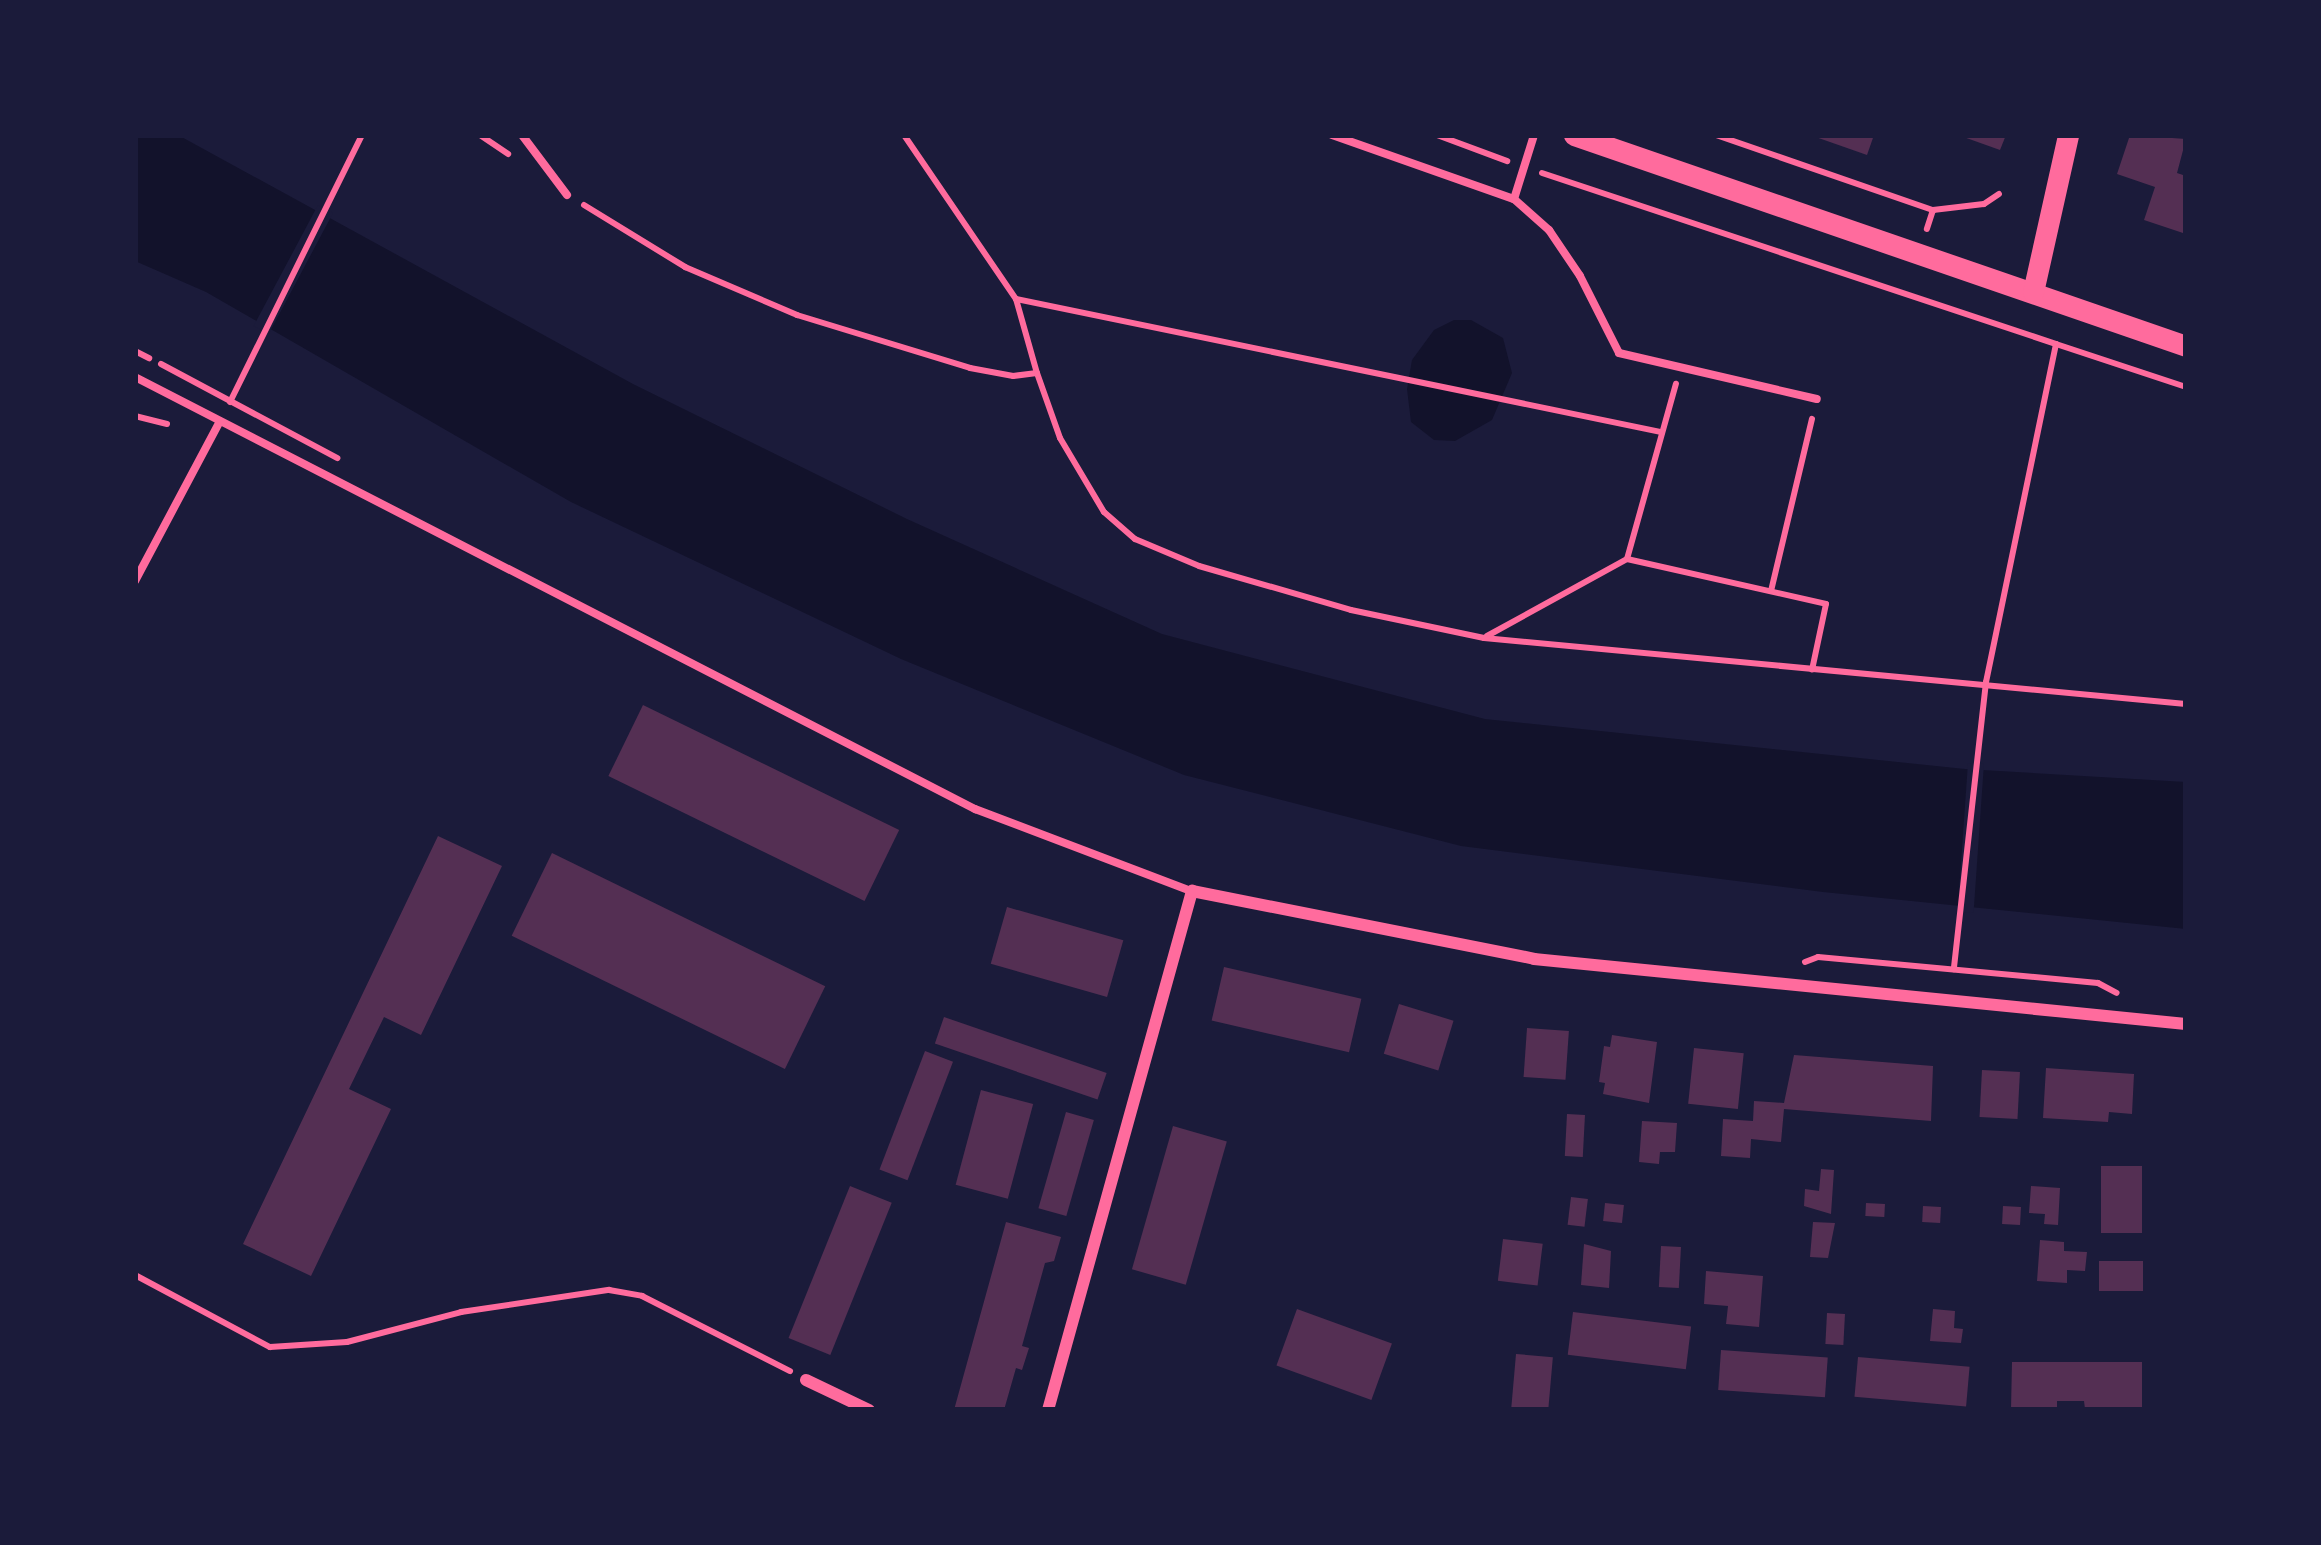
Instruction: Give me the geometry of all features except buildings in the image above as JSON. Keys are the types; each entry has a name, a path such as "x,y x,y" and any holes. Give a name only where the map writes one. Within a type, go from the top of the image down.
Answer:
{"main road":[{"path":"1574,135 2186,346"},
{"path":"2033,292 2068,135"}],"street":[{"path":"1048,1410 1192,891 1534,959 2186,1024"},
{"path":"806,1379 869,1410"}],"lane":[{"path":"522,135 567,195"},
{"path":"1332,135 1514,199 1549,230 1619,353 1817,399"},
{"path":"1514,199 1534,135"},
{"path":"135,377 975,809 1192,891"},
{"path":"135,581 220,421"}],"path":[{"path":"135,351 232,399 362,135"},
{"path":"480,135 515,159"},
{"path":"904,135 1016,298 1060,438 1104,512 1135,539 1199,566 1351,610 1484,638 2186,704"},
{"path":"1437,135 2186,387"},
{"path":"1716,135 1933,210 1984,204 2000,194"},
{"path":"567,195 685,267 797,315 970,368 1013,376 1037,373"},
{"path":"1907,296 1933,210"},
{"path":"1016,298 1661,432"},
{"path":"1954,969 1986,682 2056,344"},
{"path":"1627,559 1682,368"},
{"path":"1772,591 1817,399"},
{"path":"135,416 167,424"},
{"path":"1484,638 1627,559 1826,604 1812,670"},
{"path":"1781,986 1799,964 1818,957 1954,969 2098,983 2126,997 2153,1021"},
{"path":"135,1276 270,1347 347,1342 461,1312 608,1290 642,1296 806,1379"}],"shaded area":[{"path":"135,135 178,135 633,384 907,519 1162,634 1485,719 1965,769 2186,782 2186,929 1823,892 1461,846 1184,775 901,659 571,502 206,292 135,261"},
{"path":"1454,320 1471,320 1503,338 1512,373 1492,420 1455,441 1434,440 1411,422 1407,389 1412,360 1434,330"}],"pier":[{"path":"318,205 333,213 269,334 254,326"},
{"path":"1968,763 1984,764 1974,913 1958,912"}]}
